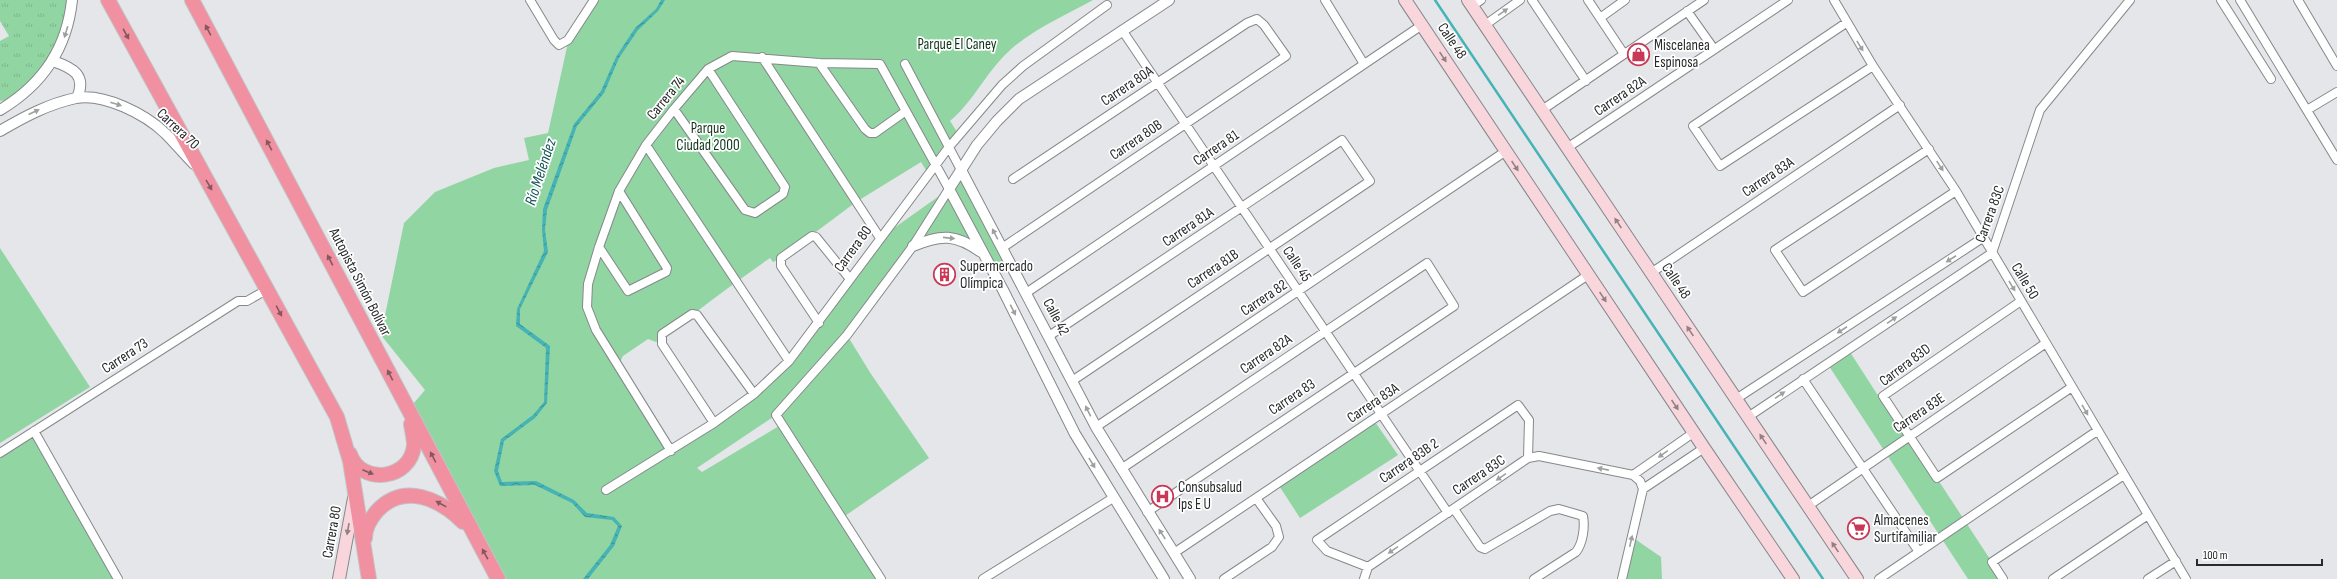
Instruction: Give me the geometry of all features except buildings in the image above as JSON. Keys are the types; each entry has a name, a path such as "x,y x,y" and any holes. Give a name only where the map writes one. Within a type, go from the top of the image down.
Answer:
{"highway":[{"path":"108,0 200,170 268,289 337,418 351,458 358,467 373,475 390,474 405,465 411,456 414,446 408,410"},
{"name":"Autopista Simón Bolívar","path":"192,0 498,579"},
{"path":"341,429 355,491 369,579"},
{"path":"365,554 365,534 371,518 384,504 399,497 417,496 434,500 453,511 471,529"}],"main road":[{"name":"Calle 48","path":"1405,0 1693,432 1793,579"},
{"name":"Calle 48","path":"1474,2 1485,25 1857,579"},
{"name":"Carrera 80","path":"339,579 355,491"}],"street":[{"path":"0,110 32,88 53,61 64,40 70,17 72,0"},
{"path":"530,0 553,38 559,44 569,38 592,1"},
{"path":"881,579 776,415 847,335 913,246 961,170 996,121 1019,99 1169,0"},
{"path":"1325,0 1364,64"},
{"path":"1485,25 1520,0"},
{"path":"1532,0 1586,81"},
{"path":"1588,0 1624,54"},
{"path":"1600,18 1625,0"},
{"path":"1542,110 1704,0"},
{"name":"Carrera 82A","path":"1567,148 1788,0"},
{"name":"Calle 50","path":"1834,0 1873,66 1929,149 1984,237 2097,431 2186,579"},
{"name":"Carrera 83C","path":"1748,417 1992,253 2040,110 2130,0"},
{"path":"2221,0 2271,79"},
{"path":"2240,0 2337,160"},
{"path":"2298,0 2337,66"},
{"name":"Carrera 80","path":"606,490 714,423 754,394 789,361 819,323 880,238 937,165 949,147 1002,85 1023,66 1107,5"},
{"path":"1687,11 1714,49"},
{"name":"Carrera 80B","path":"1002,248 1286,56 1264,25 1257,19"},
{"name":"Carrera 80A","path":"1013,179 1157,82 1247,23 1257,19"},
{"path":"1846,22 1693,126 1720,166 1873,66"},
{"name":"Carrera 81","path":"1026,293 1422,25"},
{"name":"Calle 45","path":"1122,30 1419,470 1480,547 1485,549 1550,511 1559,509 1583,516 1584,522 1581,547 1576,552 1534,579"},
{"name":"Carrera 74","path":"671,451 596,330 587,307 588,284 599,247 619,191 646,145 708,69 732,56 762,57 819,63 880,64 906,111"},
{"path":"762,57 880,238"},
{"path":"53,61 68,66 79,77 80,91 77,98"},
{"path":"819,63 865,129 870,133 875,133 906,111 950,189 1075,434 1164,579"},
{"name":"Calle 42","path":"905,64 1096,427 1147,512 1190,579"},
{"path":"674,109 749,213 755,213 783,194 785,187 708,69"},
{"path":"2307,110 2337,92"},
{"name":"Carrera 70","path":"0,131 32,113 53,104 77,98 115,104 138,114 164,133 200,170"},
{"name":"Carrera 83A","path":"1651,273 1900,105"},
{"name":"Carrera 81B","path":"1072,380 1370,181 1342,140"},
{"name":"Carrera 81A","path":"1049,336 1342,140"},
{"path":"646,145 789,361"},
{"path":"1929,149 1775,250 1803,292 1956,191"},
{"name":"Carrera 82","path":"1096,427 1506,151"},
{"path":"599,247 628,291 666,272 667,268 619,191"},
{"path":"819,323 780,262 780,258 812,236 816,237 850,279"},
{"path":"913,246 930,238 949,237 968,242 983,253"},
{"name":"Carrera 83C","path":"1736,399 1984,237"},
{"name":"Carrera 82A","path":"1121,469 1427,263 1454,306"},
{"name":"Carrera 83A","path":"1174,554 1588,275"},
{"name":"Carrera 73","path":"0,453 238,301 248,301 268,289"},
{"name":"Carrera 83D","path":"2021,301 1883,396 1937,478 2072,387"},
{"name":"Carrera 83","path":"1147,512 1454,306"},
{"path":"714,423 662,344 662,334 692,314 698,315 754,394"},
{"name":"Carrera 83E","path":"1808,506 2046,343"},
{"path":"1803,379 1919,552"},
{"name":"Carrera 83B 2","path":"1368,567 1327,551 1317,540 1419,470 1518,405 1529,420 1528,458"},
{"path":"34,431 115,578"},
{"path":"1879,579 2097,431"},
{"path":"1622,579 1644,489 1640,481 1633,475 1693,432"},
{"path":"1644,489 1704,448"},
{"name":"Carrera 83C","path":"1368,567 1528,458 1539,456 1633,475"},
{"path":"2003,579 1992,562 2124,475"},
{"path":"983,579 1113,498"},
{"path":"1224,579 1272,546 1279,537 1276,526 1256,498"},
{"path":"2052,579 2148,515"},
{"path":"2148,579 2176,561"},
{"path":"1364,579 1368,567"}],"green space":[{"path":"0,0 72,0 64,40 18,99 0,101 0,41 9,36 0,21"},
{"name":"Parque Ciudad 2000","path":"594,0 1093,0 1048,24 1026,38 999,61 966,105 950,121 959,135 929,175 921,162 856,202 781,258 773,262 770,258 661,339 656,342 648,339 623,356 618,366 670,450 714,423 789,361 880,238 949,189 961,170 1009,261 993,270 983,253 949,237 913,246 847,335 871,374 929,458 842,518 776,415 697,468 702,472 779,426 877,579 498,579 408,410 425,390 381,335 404,223 435,192 494,168 529,160 524,138 548,133 569,38"},
{"path":"0,248 90,387 0,443"},
{"path":"1848,349 1877,394 1883,396 2003,579 1968,579 1827,363"},
{"path":"1373,419 1398,455 1300,518 1278,484"},
{"path":"34,431 116,576 112,579 0,579 0,453"},
{"path":"1632,537 1661,557 1662,579 1622,579"}],"water":[{"path":"661,0 665,0 658,11 638,30 619,58 604,93 577,126 547,210 545,230 548,252 520,309 520,324 550,346 547,403 535,418 504,441 498,471 502,482 536,481 574,500 587,513 614,517 622,526 614,546 588,579 583,579 610,545 618,526 612,520 585,517 572,503 535,485 500,486 494,471 501,439 533,415 544,402 546,348 516,326 517,309 544,251 542,230 543,209 574,124 601,91 616,57 635,28 656,9"}],"waterway":[{"path":"1435,0 1823,579"}],"place":[{"name":"Miscelanea Espinosa","path":"1639,54"},
{"name":"Supermercado Olímpica","path":"945,275"},
{"name":"Consubsalud Ips E U","path":"1163,496"},
{"name":"Almacenes Surtifamiliar","path":"1859,529"}],"park label":[{"name":"Parque El Caney","path":"957,44"}],"water label":[{"name":"Río Meléndez","path":"541,172"}]}
